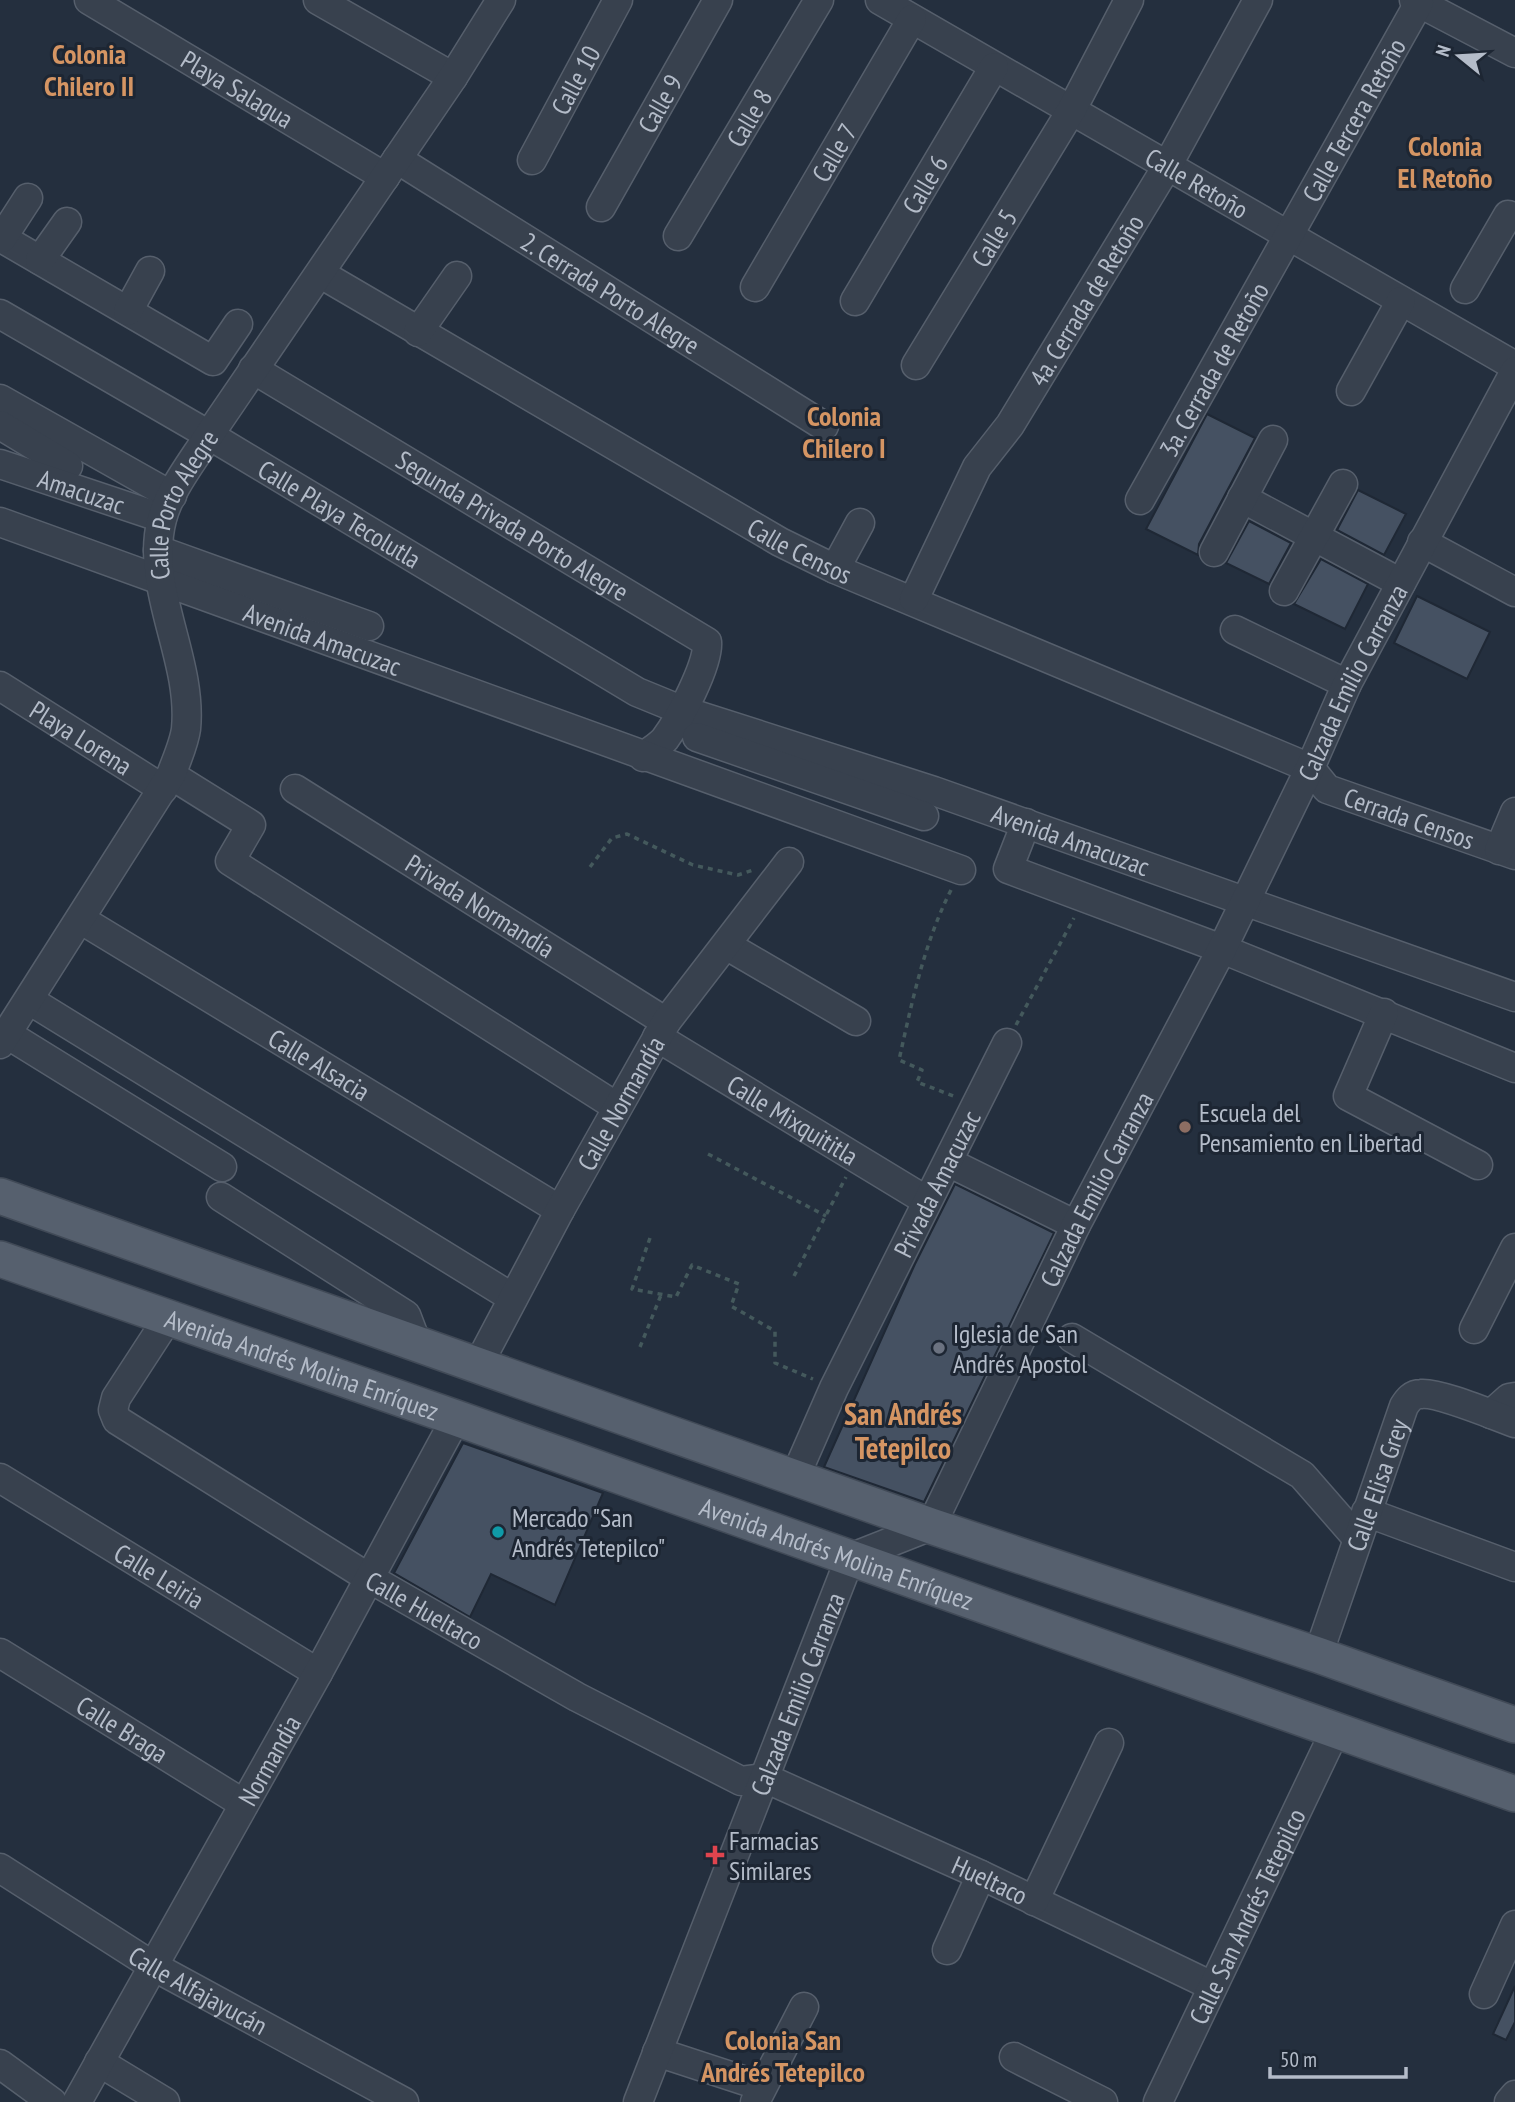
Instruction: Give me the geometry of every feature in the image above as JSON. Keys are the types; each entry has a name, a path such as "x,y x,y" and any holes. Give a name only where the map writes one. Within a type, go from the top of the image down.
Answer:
{"main road":[{"path":"0,1196 931,1526 1318,1655 1515,1725"},
{"name":"Avenida Andrés Molina Enríquez","path":"0,1259 1515,1794"}],"street":[{"name":"Playa Salagua","path":"89,0 391,168"},
{"path":"318,0 453,77"},
{"name":"Calle Porto Alegre","path":"11,1020 80,919 167,782 186,731 184,684 158,550 167,507 209,435 321,274 453,77 501,0"},
{"name":"Calle 10","path":"532,160 618,0"},
{"name":"Calle 9","path":"601,207 718,0"},
{"name":"Calle 8","path":"678,236 819,0"},
{"name":"Calle Retoño","path":"880,0 1515,368"},
{"name":"Calle 5","path":"916,365 1071,111 1129,0"},
{"name":"4a. Cerrada de Retoño","path":"914,599 977,467 1010,425 1166,168 1258,0"},
{"path":"1416,1 1515,53"},
{"name":"Calle Tercera Retoño","path":"1288,237 1416,1"},
{"name":"Calle 7","path":"755,287 912,19"},
{"name":"Calle 6","path":"855,301 994,67"},
{"name":"2. Cerrada Porto Alegre","path":"391,168 824,426"},
{"path":"28,198 1,237 214,361 238,324"},
{"path":"1465,289 1508,215 1515,217"},
{"path":"40,260 67,222"},
{"name":"3a. Cerrada de Retoño","path":"1140,500 1288,237"},
{"path":"128,311 150,271"},
{"name":"Calle Censos","path":"321,274 780,542 835,569 914,599 1310,768"},
{"path":"418,332 457,276"},
{"path":"1351,391 1401,301"},
{"name":"Calle Playa Tecolutla","path":"0,314 209,435 637,692 681,710"},
{"name":"Calzada Emilio Carranza","path":"931,1526 1076,1225 1222,948 1310,768 1347,684 1515,368"},
{"name":"Segunda Privada Porto Alegre","path":"253,369 707,642 708,654 681,710"},
{"path":"0,399 167,507"},
{"path":"0,425 68,466"},
{"path":"1214,552 1273,440"},
{"name":"Amacuzac","path":"0,464 167,507"},
{"path":"1284,591 1343,484"},
{"path":"1242,498 1401,583"},
{"name":"Avenida Amacuzac","path":"0,522 961,870"},
{"path":"835,569 860,523"},
{"path":"1422,542 1515,592"},
{"path":"158,550 369,626"},
{"path":"1235,630 1347,684"},
{"name":"Playa Lorena","path":"0,686 167,782 251,825 230,861 617,1107"},
{"path":"643,757 664,740 681,710 809,762"},
{"path":"697,737 809,762"},
{"path":"795,808 809,762"},
{"name":"Avenida Amacuzac","path":"809,762 929,804 1026,823 1515,997"},
{"name":"Cerrada Censos","path":"1310,768 1326,789 1507,853"},
{"name":"Privada Normandía","path":"295,789 661,1029"},
{"path":"915,854 929,804"},
{"path":"1507,853 1515,813"},
{"name":"Avenida Amacuzac","path":"1026,823 1008,869 1222,948 1515,1068"},
{"name":"Calle Normandía","path":"478,1365 559,1210 661,1029 789,862"},
{"name":"Calle Alsacia","path":"80,919 559,1210"},
{"path":"726,945 856,1021"},
{"path":"1384,1013 1348,1096 1478,1165"},
{"path":"11,1020 222,1167"},
{"path":"11,1020 513,1297"},
{"name":"Calle Mixquititla","path":"661,1029 855,1159 927,1200"},
{"name":"Privada Amacuzac","path":"795,1477 834,1388 948,1162 974,1104 1007,1043"},
{"path":"948,1162 1076,1225"},
{"path":"221,1197 405,1315 417,1344"},
{"path":"1474,1329 1515,1248"},
{"name":"Calle Hueltaco","path":"167,1318 116,1398 113,1410 117,1420 369,1578 577,1697 741,1781 765,1778"},
{"path":"1072,1338 1302,1475 1357,1538"},
{"name":"Calle Elisa Grey","path":"1318,1655 1404,1406 1411,1397 1422,1393 1436,1396 1503,1419"},
{"path":"1503,1419 1509,1398 1515,1397"},
{"name":"Normandia","path":"77,2102 318,1673 456,1418"},
{"name":"Calle Leiria","path":"0,1478 318,1673"},
{"path":"1366,1512 1515,1567"},
{"path":"850,1558 931,1526"},
{"name":"Calzada Emilio Carranza","path":"638,2102 850,1558"},
{"name":"Calle Braga","path":"0,1653 244,1804"},
{"name":"Calle San Andrés Tetepilco","path":"1158,2102 1335,1731"},
{"path":"1034,1901 1109,1743"},
{"name":"Hueltaco","path":"765,1778 981,1875 1212,1986"},
{"name":"Calle Alfajayucán","path":"0,1868 153,1966 404,2102"},
{"path":"947,1950 981,1875"},
{"path":"1484,1994 1515,1925"},
{"path":"657,2052 758,2094 804,2007"},
{"path":"1014,2057 1103,2102"},
{"path":"99,2062 165,2102"},
{"path":"0,2064 51,2102"},
{"path":"1509,2102 1515,2095"}],"path":[{"path":"590,867 612,838 627,834 693,865 738,875 759,869"},
{"path":"961,870 938,915 916,984 899,1060 922,1070 917,1082 974,1104"},
{"path":"1007,1043 1085,896"},
{"path":"708,1154 826,1216"},
{"path":"794,1276 855,1159"},
{"path":"650,1238 632,1289 676,1297 692,1265 739,1284 731,1306 775,1331 775,1363 834,1388"},
{"path":"640,1347 661,1295"}],"building":[{"path":"1207,414 1255,438 1199,544 1198,555 1146,529"},
{"path":"1358,490 1406,514 1384,555 1337,530"},
{"path":"1249,521 1291,543 1269,584 1226,563"},
{"path":"1321,559 1368,584 1345,629 1294,604"},
{"path":"1417,596 1490,632 1467,679 1394,643"},
{"name":"Iglesia de San Andrés Apostol","path":"955,1184 1054,1233 924,1502 824,1467 915,1264"},
{"name":"Mercado \"San Andrés Tetepilco\"","path":"463,1443 603,1493 555,1605 491,1574 470,1617 394,1573"},
{"path":"1515,1986 1515,2022 1506,2040 1493,2034"}],"place":[{"name":"Escuela del Pensamiento en Libertad","path":"1185,1127"},
{"name":"Iglesia de San Andrés Apostol","path":"939,1348"},
{"name":"Mercado \"San Andrés Tetepilco\"","path":"498,1532"},
{"name":"Farmacias Similares","path":"715,1855"}],"district":[{"name":"Colonia Chilero II","path":"89,69"},
{"name":"Colonia El Retoño","path":"1445,161"},
{"name":"Colonia Chilero I","path":"844,431"},
{"name":"San Andrés Tetepilco","path":"903,1430"},
{"name":"Colonia San Andrés Tetepilco","path":"783,2055"}]}
